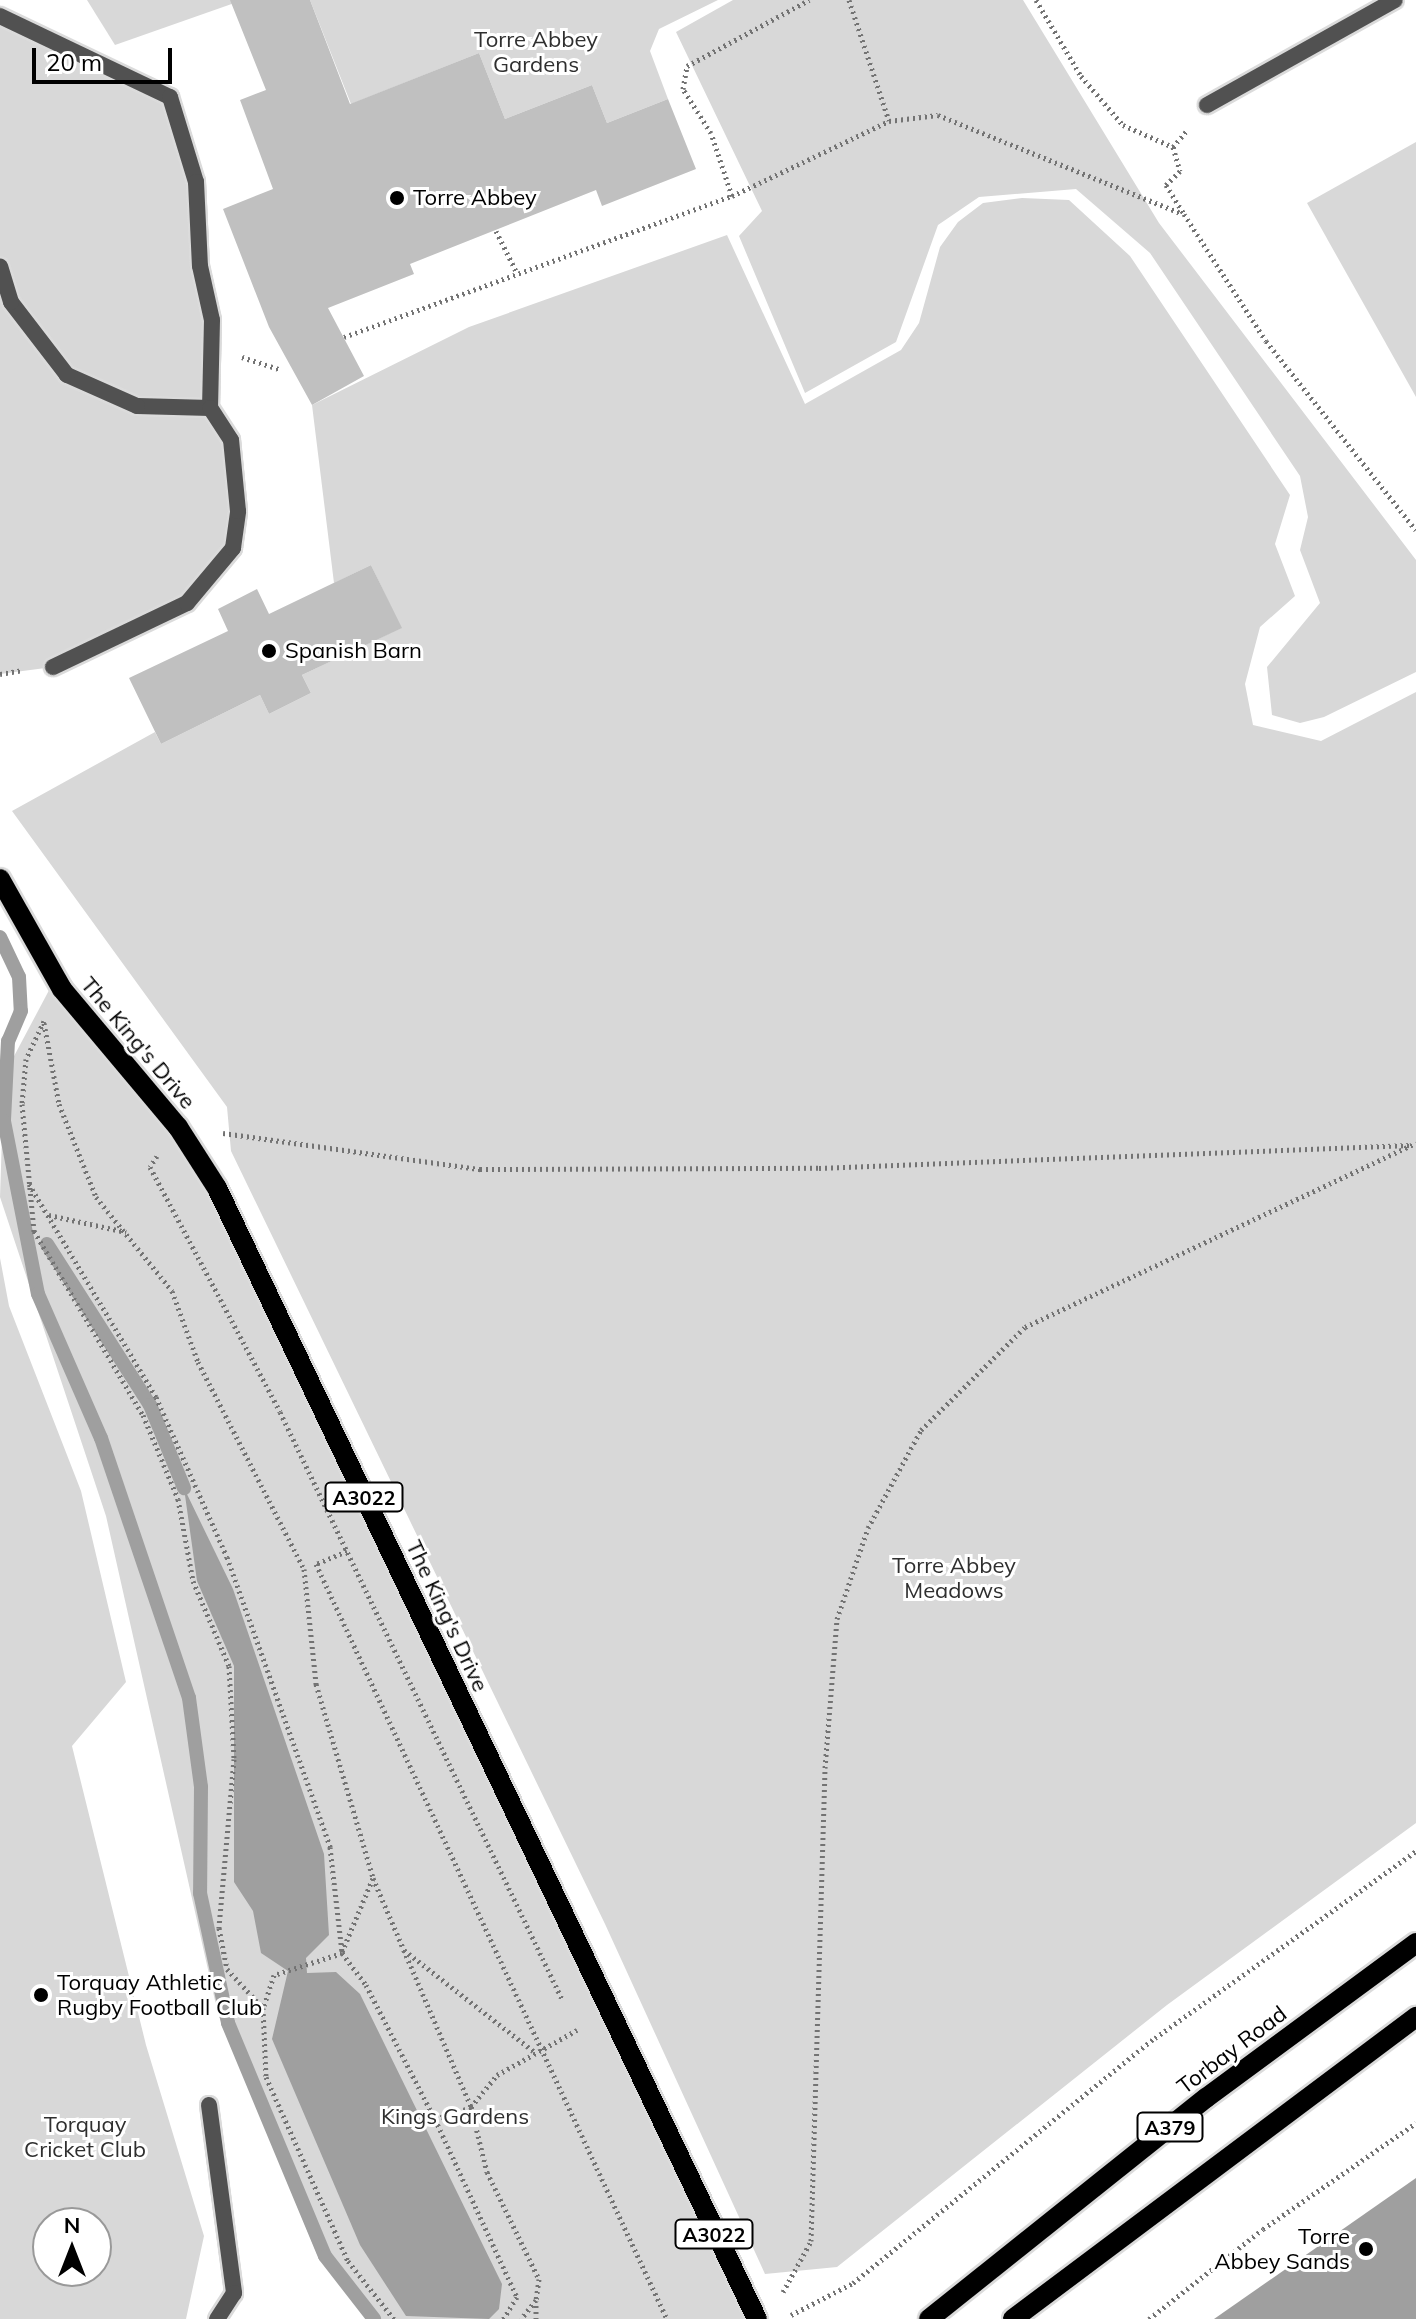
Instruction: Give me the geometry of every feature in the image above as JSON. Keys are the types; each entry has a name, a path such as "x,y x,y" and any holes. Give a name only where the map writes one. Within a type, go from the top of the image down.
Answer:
{"main road":[{"name":"The King's Drive","path":"0,879 62,989 178,1127 217,1188 757,2319"},
{"name":"Torbay Road","path":"929,2319 1206,2098 1416,1943"},
{"name":"A379","path":"1013,2319 1416,2017"}],"lane":[{"path":"1207,105 1395,0"},
{"path":"0,16 170,97 196,182 200,266 212,320 210,408 231,440 238,511 233,548 187,603 53,667"},
{"path":"0,267 11,302 67,375 137,406 210,408"},
{"path":"209,2105 234,2293 217,2319"}],"path":[{"path":"732,196 711,133 683,89 687,66 809,0"},
{"path":"849,0 889,121"},
{"path":"1036,0 1081,76 1123,125 1173,147 1180,171 1166,185 1184,214 1266,341 1416,530"},
{"path":"344,337 732,196 889,121 938,115 1184,214"},
{"path":"496,231 517,273"},
{"path":"263,2008 227,1969 219,1928 234,1759 229,1666 193,1581 172,1485 143,1415 34,1231 29,1184 26,1059 44,1021 71,1141 96,1197 172,1291 212,1391 304,1569 316,1684 373,1878 471,2107 487,2172 539,2279 536,2319"},
{"path":"564,2003 347,1551 150,1167 178,1127 480,1169 819,1168 1414,1144"},
{"path":"775,2306 811,2241 825,1768 837,1619 868,1528 913,1444 1025,1327 1414,1144"},
{"path":"29,1184 156,1397 227,1557 330,1847 342,1953 366,1985 435,2119 517,2297 503,2319"},
{"path":"48,1215 127,1232"},
{"path":"304,1569 347,1551"},
{"path":"316,1564 667,2319"},
{"path":"783,2319 853,2283 1155,2038 1416,1851"},
{"path":"373,1878 342,1953 274,1975 263,2008 266,2077 348,2261 394,2319"},
{"path":"402,1948 536,2053"},
{"path":"219,2014 263,2008"},
{"path":"570,2016 584,2044"},
{"path":"435,2119 471,2107 497,2075 577,2030"},
{"path":"1149,2319 1263,2229 1416,2123"},
{"path":"521,2319 536,2300"}],"green space":[{"path":"87,0 243,0 115,45"},
{"name":"Torre Abbey Gardens","path":"310,0 718,0 659,29 650,51 668,99 607,123 592,85 505,119 479,53 351,104"},
{"path":"733,0 1023,0 1159,223 1416,560 1416,672 1324,717 1300,723 1272,715 1267,667 1320,603 1300,550 1308,517 1300,476 1150,253 1076,189 979,197 938,225 896,342 805,393 739,236 762,211 676,32"},
{"path":"0,16 170,97 185,133 212,320 210,408 231,440 233,548 187,603 53,667 0,674"},
{"path":"1416,142 1416,397 1307,203"},
{"name":"Torre Abbey Meadows","path":"1022,198 1069,200 1130,256 1290,495 1275,544 1295,596 1260,627 1245,684 1253,725 1321,741 1416,692 1416,1823 1167,2005 837,2267 765,2274 605,1924 231,1151 227,1107 12,811 155,732 161,744 260,695 269,714 311,693 302,675 401,628 371,565 334,583 312,405 469,327 727,235 805,404 901,350 919,323 940,247 958,222 983,203"},
{"name":"Kings Gardens","path":"55,979 178,1127 757,2319 371,2319 319,2259 218,2014 106,1516 0,1197 4,1075"},
{"name":"Torquay Cricket Club","path":"0,1258 9,1306 81,1491 126,1682 72,1746 146,2045 204,2236 186,2319 0,2319"}],"shaded area":[{"path":"184,1488 233,1589 324,1854 329,1935 306,1958 307,1973 336,1972 360,1994 502,2284 499,2309 489,2319 406,2316 360,2245 272,2039 288,1971 261,1953 253,1911 234,1882 234,1666 197,1581"},
{"name":"Torre Abbey Sands","path":"1416,2178 1416,2319 1214,2319"}],"building":[{"name":"Torre Abbey","path":"230,0 310,0 350,104 479,53 505,119 592,85 607,123 668,99 696,169 602,206 596,190 410,264 414,274 328,308 364,376 312,405 269,327 223,209 273,189 240,100 266,90"},
{"name":"Spanish Barn","path":"371,565 402,628 302,675 311,693 269,714 260,695 161,744 129,678 228,631 218,609 257,589 269,614"}],"waterway":[{"path":"0,937 19,977 21,1011 8,1041 4,1121 38,1294 101,1438 189,1698 201,1787 200,1893 228,2023 325,2256 374,2319"},
{"path":"47,1244 150,1405 184,1488"}],"place":[{"name":"Torre Abbey","path":"397,198"},
{"name":"Spanish Barn","path":"269,651"},
{"name":"Torquay Athletic Rugby Football Club","path":"41,1995"},
{"name":"Torre Abbey Sands","path":"1366,2249"}]}
